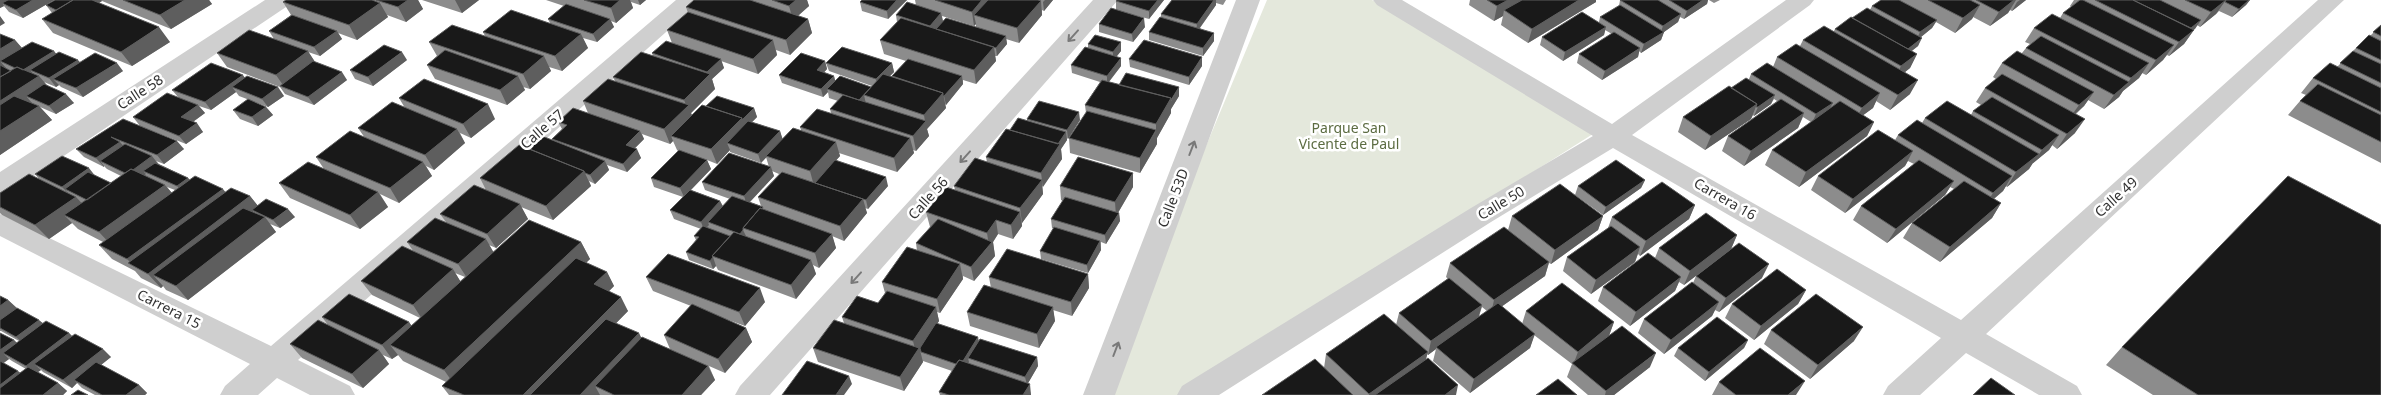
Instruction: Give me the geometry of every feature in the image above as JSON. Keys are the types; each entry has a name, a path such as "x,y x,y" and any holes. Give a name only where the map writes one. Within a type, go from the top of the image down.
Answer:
{"street":[{"name":"Calle 58","path":"0,185 281,0"},
{"name":"Calle 57","path":"236,395 690,0"},
{"name":"Calle 56","path":"751,395 1106,0"},
{"name":"Calle 53D","path":"1099,395 1248,0"},
{"name":"Carrera 16","path":"1386,0 1613,136 2066,395"},
{"name":"Calle 50","path":"1193,395 1481,215 1613,136 1802,0"},
{"name":"Calle 49","path":"1899,395 2332,0"},
{"name":"Carrera 15","path":"0,224 339,395"}],"green space":[{"name":"Parque San Vicente de Paul","path":"1267,0 1372,0 1596,132 1182,395 1102,395"}],"building":[{"path":"8,0 33,0 16,10 2,3"},
{"path":"55,0 73,0 56,10 46,5"},
{"path":"73,0 92,0 159,27 121,52 42,19"},
{"path":"123,0 185,0 160,15"},
{"path":"286,0 372,0 380,3 349,25 283,2"},
{"path":"376,0 408,0 398,7"},
{"path":"584,0 620,0 611,8"},
{"path":"694,0 750,0 808,19 786,40 686,7"},
{"path":"772,0 796,0 789,6"},
{"path":"862,0 897,0 887,11 860,2"},
{"path":"935,0 982,0 972,12"},
{"path":"988,0 1041,1 1017,28 974,15"},
{"path":"1117,0 1158,0 1149,11"},
{"path":"1172,0 1214,0 1197,24 1161,14"},
{"path":"1487,0 1508,0 1497,6"},
{"path":"1522,0 1579,0 1532,29 1504,10"},
{"path":"1620,0 1658,0 1681,14 1663,26"},
{"path":"1669,0 1703,0 1687,11"},
{"path":"1881,0 1899,0 1937,20 1920,32 1872,6"},
{"path":"1928,0 1970,0 1980,5 1963,18"},
{"path":"1976,0 2014,0 1999,12"},
{"path":"2080,0 2174,45 2156,60 2063,13"},
{"path":"2095,0 2133,0 2194,30 2179,42"},
{"path":"2133,0 2160,0 2201,20 2191,28"},
{"path":"2185,0 2226,0 2211,12"},
{"path":"2226,0 2249,0 2239,9 2225,2"},
{"path":"907,2 941,13 930,26 896,15"},
{"path":"566,4 610,19 593,34 548,19"},
{"path":"1620,5 1664,32 1644,44 1600,17"},
{"path":"1111,8 1144,18 1132,34 1099,24"},
{"path":"1867,8 1922,38 1908,49 1852,18"},
{"path":"511,10 581,34 555,56 483,32"},
{"path":"688,12 773,40 753,59 667,30"},
{"path":"1582,12 1606,27 1565,52 1542,37"},
{"path":"2052,14 2149,63 2131,78 2034,28"},
{"path":"292,15 337,31 314,47 269,31"},
{"path":"1160,17 1214,33 1203,48 1149,32"},
{"path":"1851,17 1917,54 1901,66 1835,29"},
{"path":"901,18 994,47 974,70 880,40"},
{"path":"946,18 1006,36 996,48 936,29"},
{"path":"452,25 544,56 523,74 429,42"},
{"path":"2381,25 2381,36 2373,32"},
{"path":"1824,26 1918,80 1898,95 1803,40"},
{"path":"249,30 308,51 276,75 217,53"},
{"path":"1614,32 1640,48 1605,71 1579,54"},
{"path":"0,34 15,40 0,49"},
{"path":"1095,35 1121,42 1113,52 1088,44"},
{"path":"2369,35 2381,41 2381,60 2356,48"},
{"path":"2041,36 2129,82 2114,95 2026,48"},
{"path":"1144,40 1202,57 1189,77 1129,59"},
{"path":"666,41 721,59 707,72 652,53"},
{"path":"32,42 54,51 23,70 0,61"},
{"path":"1796,44 1880,93 1862,108 1777,57"},
{"path":"384,45 402,52 368,77 350,70"},
{"path":"842,47 892,63 876,79 826,63"},
{"path":"1085,47 1121,58 1107,76 1071,65"},
{"path":"445,50 518,76 500,90 427,65"},
{"path":"2017,51 2094,92 2079,105 2002,63"},
{"path":"2353,51 2381,64 2381,83 2340,63"},
{"path":"59,52 78,60 49,78 30,70"},
{"path":"641,52 710,74 684,100 613,77"},
{"path":"95,53 117,63 76,88 53,79"},
{"path":"801,53 825,61 817,70 834,76 821,89 779,75"},
{"path":"908,59 962,76 943,96 943,93 892,76"},
{"path":"313,61 342,72 308,97 280,86"},
{"path":"211,63 243,75 205,102 172,90"},
{"path":"1767,63 1833,103 1816,114 1751,74"},
{"path":"2330,63 2381,88 2381,112 2313,78"},
{"path":"0,65 11,71 0,77"},
{"path":"17,67 39,76 0,101 0,77"},
{"path":"1126,73 1179,87 1171,100 1171,98 1119,85"},
{"path":"883,74 943,93 924,115 864,95"},
{"path":"2002,74 2085,119 2067,134 1985,88"},
{"path":"247,76 278,87 262,99 232,87"},
{"path":"840,76 871,87 859,100 827,89"},
{"path":"1746,78 1775,95 1756,107 1757,104 1731,88"},
{"path":"424,79 488,104 463,124 399,98"},
{"path":"608,79 689,105 664,129 583,101"},
{"path":"1102,80 1171,98 1156,124 1085,105"},
{"path":"44,84 66,94 49,106 26,96"},
{"path":"2318,84 2381,115 2381,142 2300,101"},
{"path":"1729,86 1757,104 1711,136 1683,117"},
{"path":"167,93 198,105 181,117 197,123 179,136 133,117"},
{"path":"843,95 926,121 913,136 830,109"},
{"path":"14,96 39,106 0,131 0,105"},
{"path":"717,96 754,108 742,120 742,118 706,106"},
{"path":"1992,97 2059,135 2042,150 1973,111"},
{"path":"248,99 266,107 252,117 233,110"},
{"path":"1781,99 1804,113 1751,151 1728,136"},
{"path":"1039,101 1079,112 1067,130 1027,119"},
{"path":"1840,101 1874,122 1806,172 1772,150"},
{"path":"1947,101 2039,154 2016,172 1925,118"},
{"path":"392,102 457,129 425,155 358,128"},
{"path":"702,105 742,118 711,149 671,136"},
{"path":"573,108 640,131 626,145 637,149 623,164 552,139 567,125 558,122"},
{"path":"817,109 910,138 894,158 800,127"},
{"path":"1087,111 1156,130 1140,158 1069,138"},
{"path":"1018,118 1066,132 1058,144 1010,130"},
{"path":"123,119 177,141 157,155 111,137 120,142 96,158 76,149"},
{"path":"1917,120 2012,176 1993,193 1898,135"},
{"path":"748,121 780,131 758,154 727,143"},
{"path":"793,128 836,142 810,171 766,156"},
{"path":"1006,129 1060,144 1041,173 986,157"},
{"path":"1878,130 1913,151 1853,199 1818,176"},
{"path":"350,131 423,162 390,188 316,157"},
{"path":"542,136 605,161 590,175 527,148"},
{"path":"125,144 152,156 133,170 131,169 125,173 100,161"},
{"path":"519,145 584,171 546,206 480,178"},
{"path":"679,150 707,160 680,188 651,178"},
{"path":"729,153 771,167 744,196 702,182"},
{"path":"62,156 89,168 62,187 35,174"},
{"path":"1078,157 1133,173 1115,202 1060,186"},
{"path":"975,158 1042,180 1020,208 954,186"},
{"path":"835,160 886,177 866,200 815,183"},
{"path":"1616,160 1645,180 1606,207 1578,186"},
{"path":"1919,160 1954,181 1896,229 1861,206"},
{"path":"308,162 378,192 350,215 279,183"},
{"path":"155,163 188,178 177,186 143,171"},
{"path":"131,169 165,185 99,232 64,215"},
{"path":"88,172 111,183 87,200 65,189"},
{"path":"782,172 863,199 840,226 758,197"},
{"path":"29,174 76,197 35,225 0,207 0,193"},
{"path":"195,176 223,189 127,259 99,245"},
{"path":"2288,176 2381,225 2381,395 2198,395 2122,347"},
{"path":"1964,181 2001,203 1950,247 1912,223"},
{"path":"1662,182 1695,205 1646,241 1612,217"},
{"path":"1560,184 1603,216 1555,250 1512,216"},
{"path":"474,185 520,204 487,234 440,214"},
{"path":"946,187 1020,212 1011,225 996,220 987,233 926,212"},
{"path":"231,188 250,196 148,274 128,263"},
{"path":"690,190 720,201 701,222 670,210"},
{"path":"732,196 763,207 762,209 760,208 740,234 708,222"},
{"path":"1065,197 1119,213 1105,235 1051,219"},
{"path":"266,199 288,209 273,220 252,210"},
{"path":"243,208 265,217 176,286 153,275"},
{"path":"760,208 832,234 815,253 743,228"},
{"path":"1706,213 1737,235 1690,271 1659,248"},
{"path":"435,218 486,239 458,264 407,242"},
{"path":"938,219 992,242 971,267 916,243"},
{"path":"529,220 581,242 444,370 390,345"},
{"path":"703,226 730,236 712,256 710,261 686,252 699,237 694,236"},
{"path":"1611,226 1640,247 1596,280 1567,257"},
{"path":"1054,227 1100,241 1087,265 1040,251"},
{"path":"1504,227 1549,262 1494,300 1450,263"},
{"path":"734,232 811,260 791,285 712,256"},
{"path":"1739,243 1769,264 1726,298 1696,276"},
{"path":"402,246 453,269 413,305 361,281"},
{"path":"907,247 960,264 937,299 882,282"},
{"path":"1007,249 1088,274 1071,302 989,277"},
{"path":"1648,253 1681,277 1636,312 1603,287"},
{"path":"668,254 760,288 739,312 646,277"},
{"path":"576,258 607,272 594,284 621,297 523,395 464,395 442,386"},
{"path":"1777,269 1806,290 1761,326 1732,304"},
{"path":"1449,278 1482,305 1431,341 1399,313"},
{"path":"1692,282 1719,302 1671,340 1644,319"},
{"path":"1562,283 1614,322 1578,352 1526,311"},
{"path":"984,285 1053,307 1037,334 967,312"},
{"path":"887,291 936,307 913,341 842,317 857,296 878,303"},
{"path":"349,294 409,322 382,345 322,317"},
{"path":"1816,294 1863,327 1818,365 1771,330"},
{"path":"0,296 8,300 0,306"},
{"path":"1498,303 1535,334 1474,379 1436,347"},
{"path":"692,304 746,328 718,359 664,335"},
{"path":"17,308 39,320 16,337 0,328 0,320"},
{"path":"1384,314 1428,352 1369,394 1326,354"},
{"path":"1717,317 1748,340 1709,372 1678,348"},
{"path":"606,319 639,333 580,395 530,395"},
{"path":"318,320 379,350 352,374 290,344"},
{"path":"834,320 919,348 900,377 813,348"},
{"path":"46,321 69,333 26,366 3,353"},
{"path":"936,323 978,337 963,361 959,360 956,364 921,352 920,348"},
{"path":"1622,326 1656,353 1606,391 1572,363"},
{"path":"0,333 14,340 0,350"},
{"path":"75,334 103,349 63,380 34,364"},
{"path":"642,337 708,366 682,395 614,395 595,386"},
{"path":"980,339 1037,357 1025,377 968,358"},
{"path":"1760,348 1805,381 1788,395 1736,395 1719,382"},
{"path":"1428,358 1458,385 1445,395 1375,395"},
{"path":"1315,359 1353,395 1262,395"},
{"path":"959,360 1030,384 1023,395 949,395 939,392"},
{"path":"0,361 18,371 0,385"},
{"path":"807,361 849,376 836,395 782,395"},
{"path":"96,362 139,385 126,395 102,395 74,380"},
{"path":"28,367 58,383 43,395 0,395 0,388"},
{"path":"1991,378 2015,395 1973,395"},
{"path":"1558,379 1577,395 1536,395"},
{"path":"78,390 88,395 71,395"}]}
